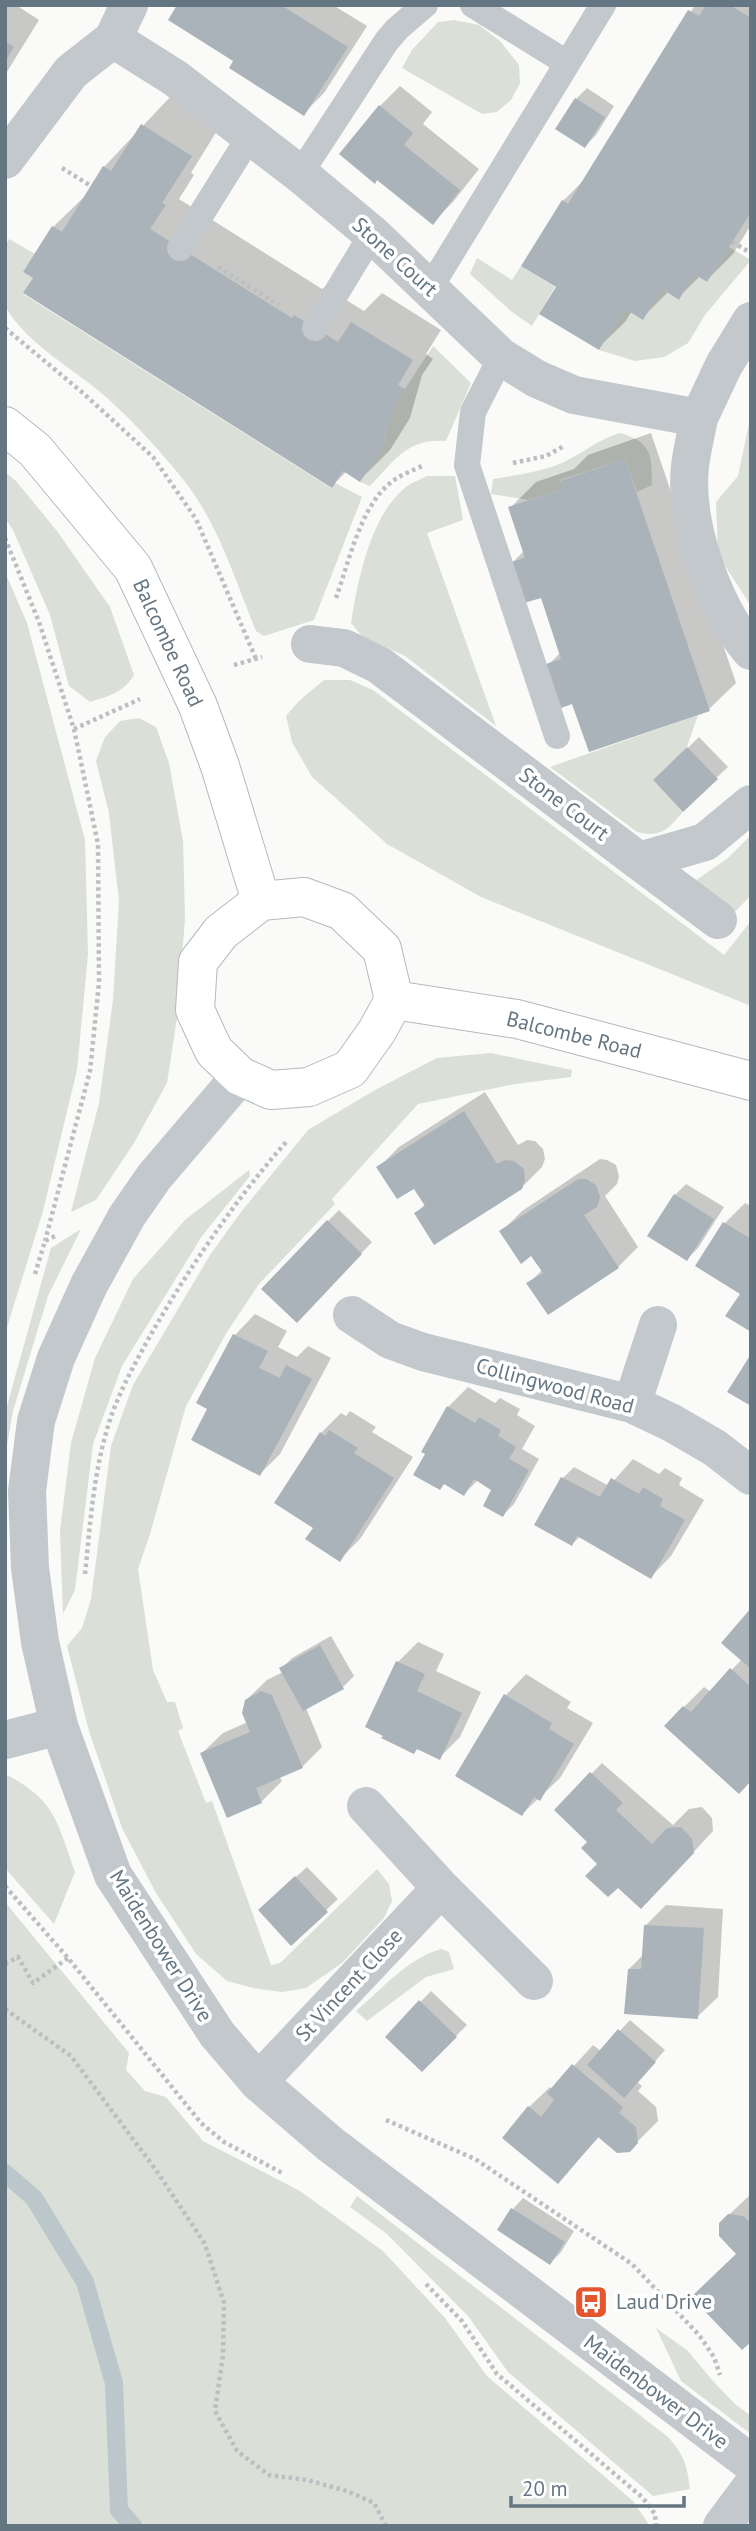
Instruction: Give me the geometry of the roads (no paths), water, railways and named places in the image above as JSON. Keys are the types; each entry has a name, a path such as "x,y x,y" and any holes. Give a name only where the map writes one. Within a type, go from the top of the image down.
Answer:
{"main road":[{"name":"Balcombe Road","path":"5,426 35,450 133,568 186,678 220,766 261,901"},
{"path":"304,897 342,911 382,949 394,1000 377,1031 349,1069 309,1087 271,1090 240,1076 214,1051 195,1010 198,962 221,932 261,901 304,897"},
{"name":"Balcombe Road","path":"394,1000 517,1019 751,1081"}],"street":[{"path":"5,160 71,72 114,39 129,5"},
{"name":"Stone Court","path":"114,39 175,78 300,174 372,234 501,357 537,379 574,395 699,418"},
{"path":"751,320 724,365 699,418 690,467 691,499 699,545 714,589 737,635 751,651"},
{"name":"Stone Court","path":"310,644 344,648 379,665 718,920"},
{"path":"639,860 705,842 751,804"},
{"name":"Maidenbower Drive","path":"240,1076 154,1177 127,1216 89,1284 62,1346 36,1421 27,1491 30,1568 40,1642 59,1726 113,1875 217,2034 258,2082 348,2158 751,2463"},
{"name":"Collingwood Road","path":"352,1315 390,1340 423,1352 632,1404 715,1448 751,1476"},
{"path":"632,1404 658,1325"},
{"path":"5,1740 59,1726"},
{"path":"366,1806 441,1888 534,1982"},
{"name":"St Vincent Close","path":"258,2082 441,1888"},
{"path":"722,2526 751,2487"}],"lane":[{"path":"300,174 386,42 425,5"},
{"path":"473,5 567,63"},
{"path":"430,288 603,5"},
{"path":"181,246 250,136"},
{"path":"316,325 372,234"},
{"path":"501,357 473,412 467,465 557,736"}],"waterway":[{"path":"5,2173 34,2198 85,2282 114,2383 119,2510 133,2526"}],"place":[{"name":"Laud Drive","path":"591,2302"}]}
